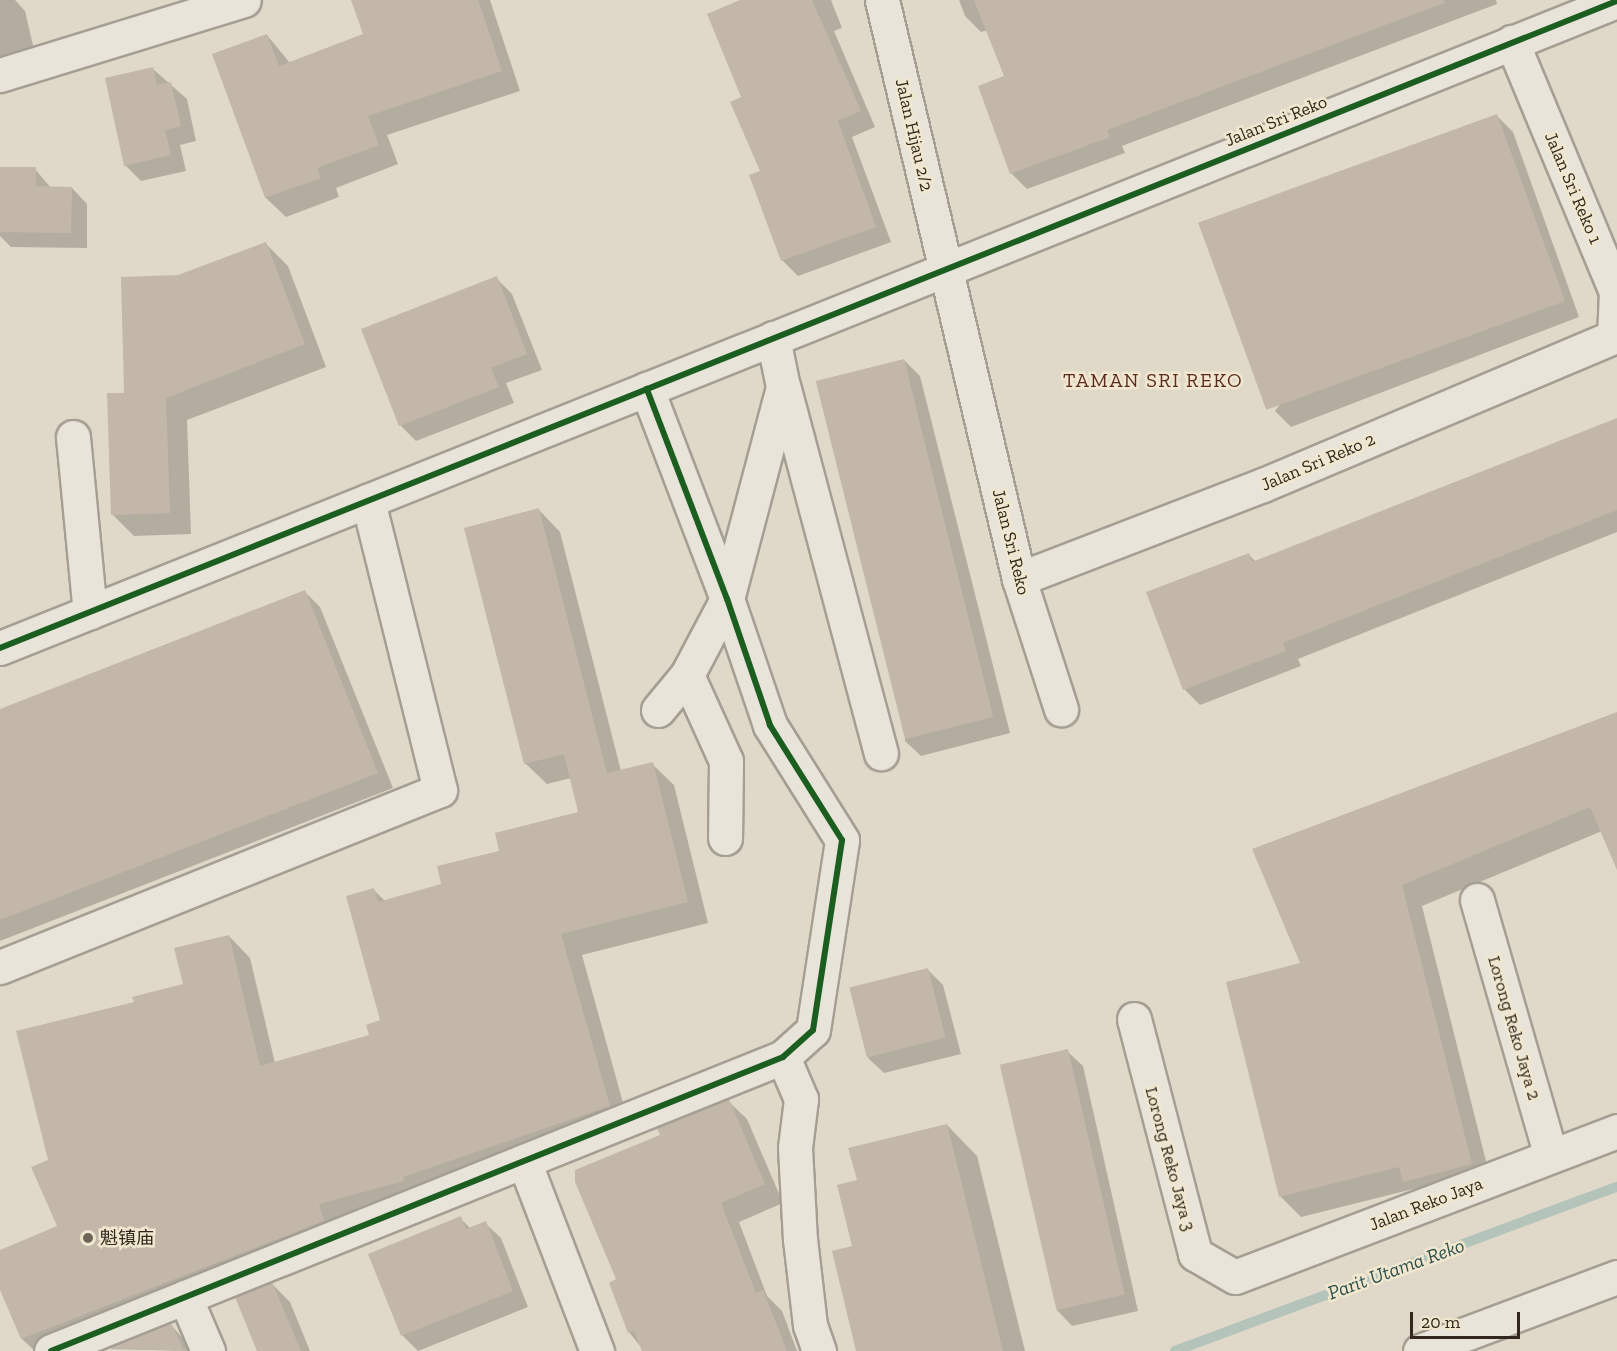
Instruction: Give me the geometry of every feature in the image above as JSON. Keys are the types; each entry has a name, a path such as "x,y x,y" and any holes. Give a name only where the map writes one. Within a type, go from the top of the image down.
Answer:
{"street":[{"path":"0,75 244,0"},
{"name":"Jalan Hijau 2/2","path":"882,0 946,270"},
{"name":"Jalan Sri Reko","path":"1061,709 1019,579 946,270 1617,1"},
{"name":"Jalan Sri Reko 1","path":"1512,42 1616,292 1614,337"},
{"path":"0,648 946,270"},
{"name":"Jalan Sri Reko 2","path":"1019,579 1263,485 1614,337"},
{"path":"773,338 783,387 881,753"},
{"path":"658,710 687,675 728,599 783,387"},
{"path":"51,1351 783,1057 813,1030 842,840 770,725 728,599 647,389"},
{"path":"73,436 90,612"},
{"path":"0,967 440,790 368,501"},
{"path":"687,675 726,760 725,838"},
{"name":"Lorong Reko Jaya 2","path":"1477,900 1551,1156"},
{"name":"Lorong Reko Jaya 3","path":"1134,1019 1195,1254 1235,1277"},
{"path":"783,1057 801,1099 795,1148 800,1239 810,1325 819,1351"},
{"name":"Jalan Reko Jaya","path":"1235,1277 1617,1131"},
{"path":"524,1161 597,1351"},
{"path":"1420,1351 1617,1277"},
{"path":"185,1297 208,1351"}],"building":[{"path":"351,0 478,0 502,71 368,116 379,145 317,168 321,178 265,198 212,54 267,34 279,66 363,34"},
{"path":"740,0 812,0 861,111 838,121 876,227 781,261 749,175 760,171 730,102 741,97 707,14"},
{"path":"974,0 1444,0 1444,3 1107,130 1110,137 1010,174 978,86 1004,76"},
{"path":"153,67 157,85 171,82 181,126 165,130 171,155 124,166 105,78"},
{"path":"1497,114 1565,301 1266,410 1198,223"},
{"path":"0,167 36,167 36,186 72,187 71,233 0,232"},
{"path":"266,242 305,344 166,398 170,513 111,515 107,393 124,393 121,277 178,275"},
{"path":"497,276 527,354 491,368 499,387 399,426 361,329"},
{"path":"904,359 993,717 905,739 816,381"},
{"path":"1617,418 1617,510 1283,643 1286,651 1183,690 1146,592 1249,553 1252,562"},
{"path":"539,508 607,773 653,762 688,902 561,934 610,1106 403,1177 404,1181 319,1204 324,1221 21,1339 0,1290 0,1250 57,1226 31,1167 48,1160 16,1031 134,1002 132,997 183,984 174,948 229,935 260,1066 369,1035 366,1025 380,1020 346,896 374,888 378,902 441,884 437,866 499,851 495,833 578,812 564,754 524,764 464,528"},
{"path":"305,590 378,773 0,920 0,709"},
{"path":"1617,712 1617,870 1590,807 1402,885 1472,1164 1403,1182 1399,1167 1279,1197 1226,982 1300,963 1252,849"},
{"path":"928,968 945,1038 867,1057 849,988"},
{"path":"1068,1049 1125,1295 1056,1310 1000,1065"},
{"path":"729,1099 765,1184 721,1203 756,1293 763,1290 787,1351 642,1351 634,1331 628,1333 609,1283 616,1279 575,1182 575,1170 660,1135 657,1128"},
{"path":"947,1124 1003,1351 856,1351 832,1251 852,1246 837,1185 857,1180 848,1148"},
{"path":"461,1216 466,1229 486,1221 513,1291 401,1336 368,1254"},
{"path":"272,1282 301,1351 257,1351 235,1297"},
{"path":"171,1323 184,1351 108,1348"}],"waterway":[{"name":"Parit Utama Reko","path":"1175,1351 1617,1187"}],"cycle path":[{"path":"0,648 1617,1"},
{"path":"51,1351 783,1057 813,1030 842,840 770,725 727,599 647,389"}],"place":[{"name":"魁镇庙","path":"88,1238"}],"district":[{"name":"TAMAN SRI REKO","path":"1153,380"}]}
